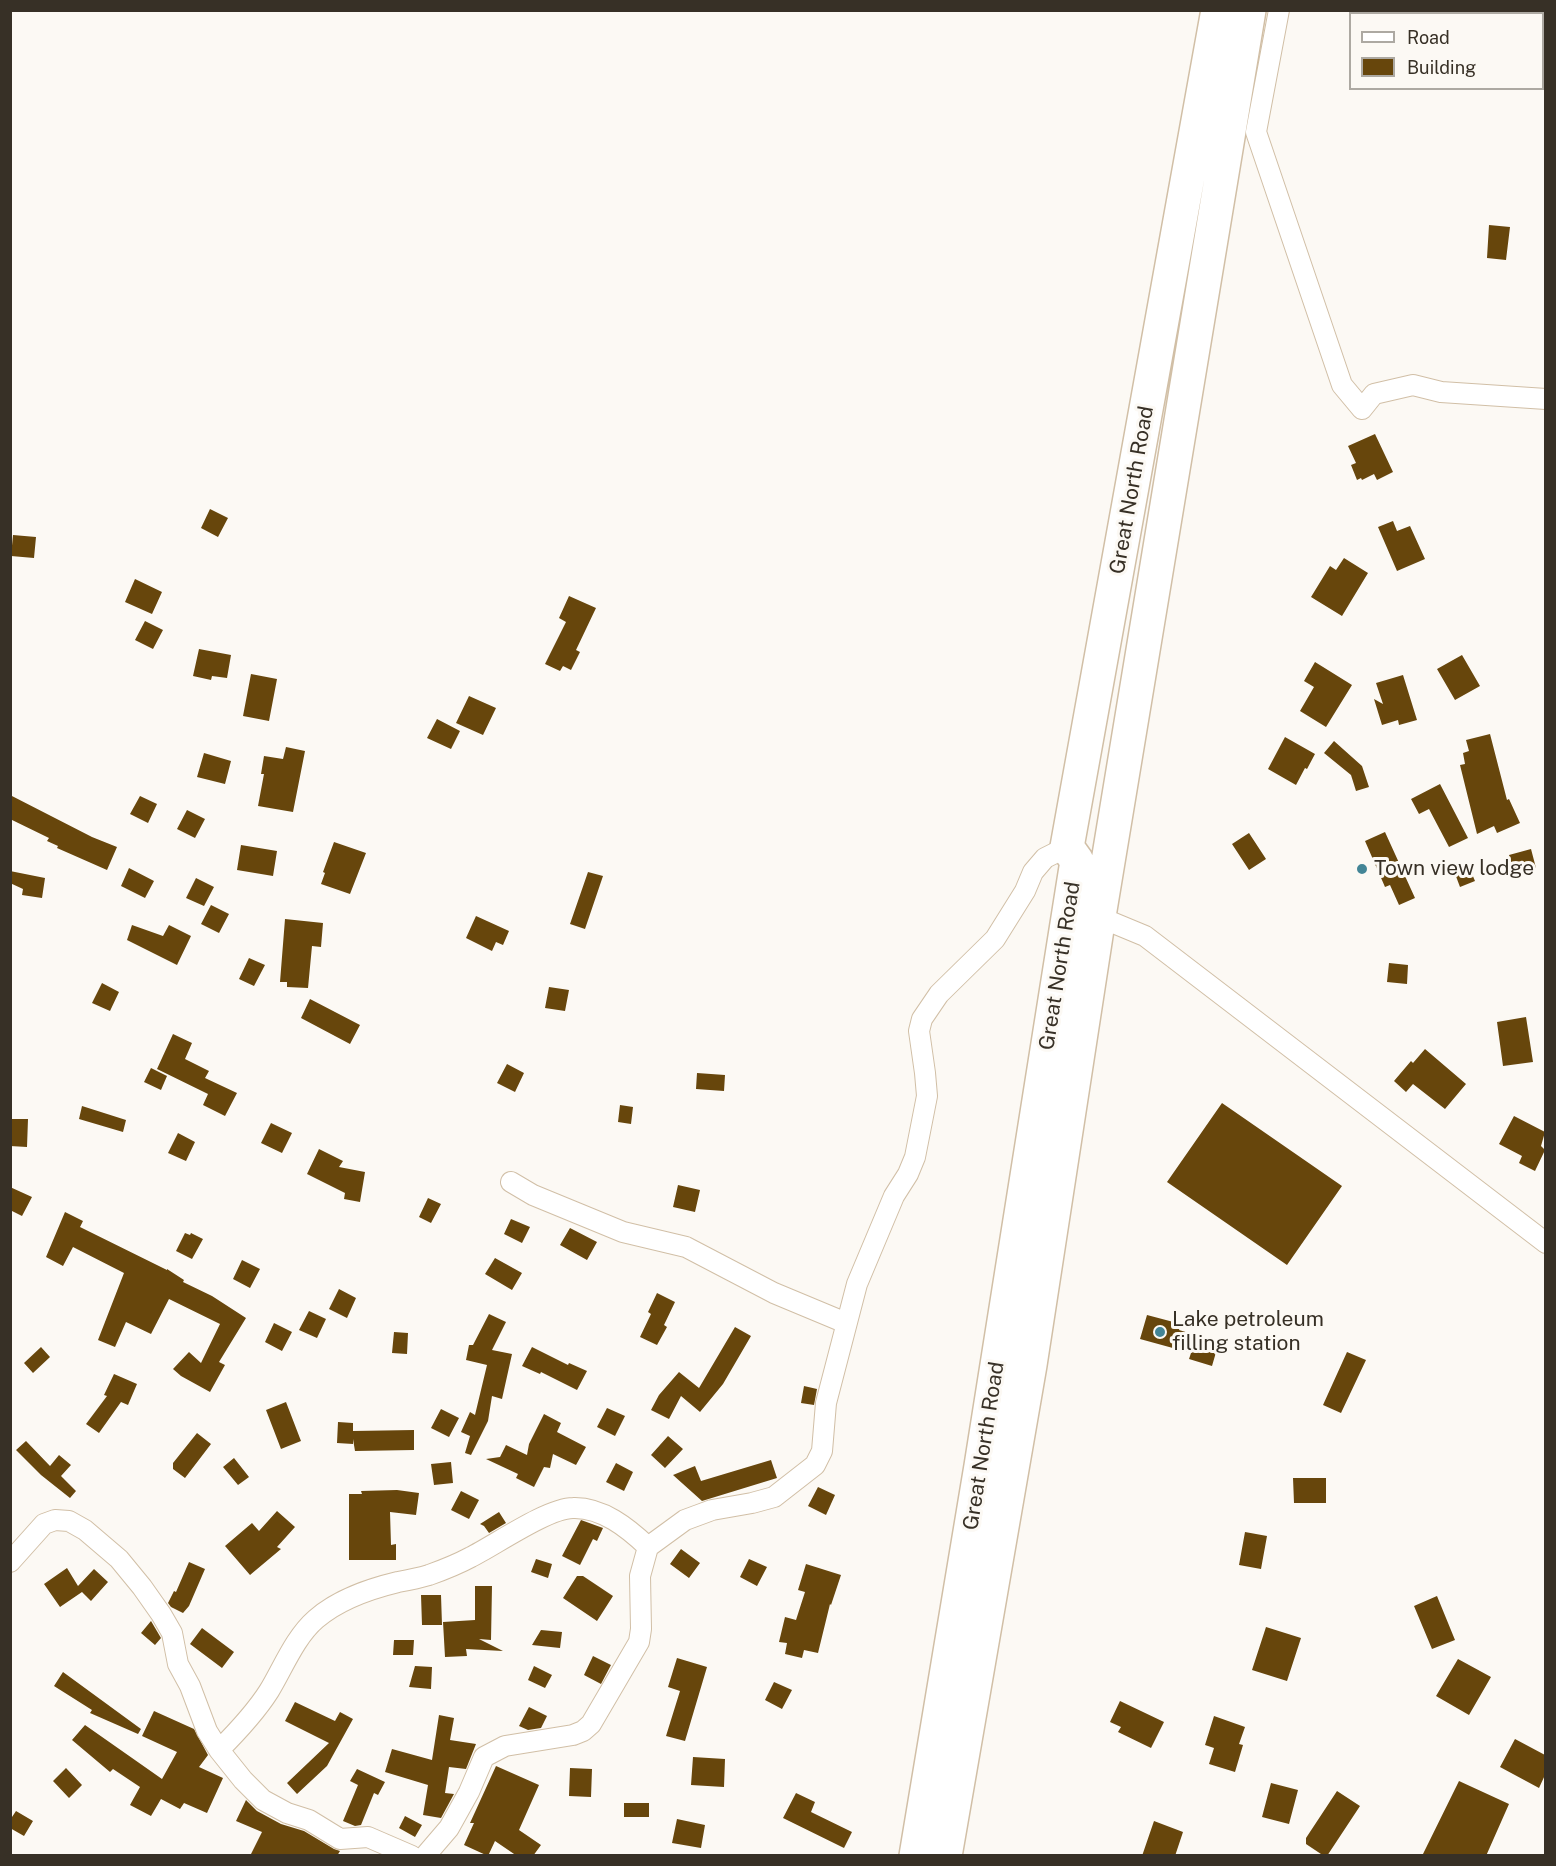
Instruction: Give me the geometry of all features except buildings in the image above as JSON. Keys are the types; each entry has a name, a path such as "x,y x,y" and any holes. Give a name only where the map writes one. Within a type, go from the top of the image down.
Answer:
{"highway":[{"name":"Great North Road","path":"945,1856 1030,1365 1084,912 1077,861 1067,848 1218,10"},
{"name":"Great North Road","path":"916,1856 984,1444 1249,10"}],"street":[{"path":"1279,10 1256,132 1342,385 1362,409 1374,394 1413,385 1441,392 1545,399"},
{"path":"424,1856 450,1828 484,1757 505,1746 573,1735 583,1731 591,1724 639,1642 641,1629 640,1576 648,1547 685,1520 712,1510 774,1497 815,1465 822,1451 826,1403 857,1284 894,1196 908,1174 915,1157 927,1096 926,1073 919,1031 922,1018 939,994 995,939 1025,891 1033,872 1045,858 1067,848"},
{"path":"1084,912 1145,936 1545,1243"},
{"path":"511,1182 543,1199 623,1232 686,1246 774,1293 846,1323"},
{"path":"219,1750 246,1724 270,1690 289,1655 314,1621 331,1608 360,1593 428,1575 470,1557 564,1509 582,1508 615,1520 648,1547"},
{"path":"10,1562 44,1524 55,1520 69,1521 85,1530 120,1559 142,1587 172,1633 178,1664 190,1686 207,1731 243,1780 263,1800 287,1813 309,1821 340,1839 368,1837 412,1856"}],"place":[{"name":"Town view lodge","path":"1362,869"},
{"name":"Lake petroleum filling station","path":"1160,1332"}]}
